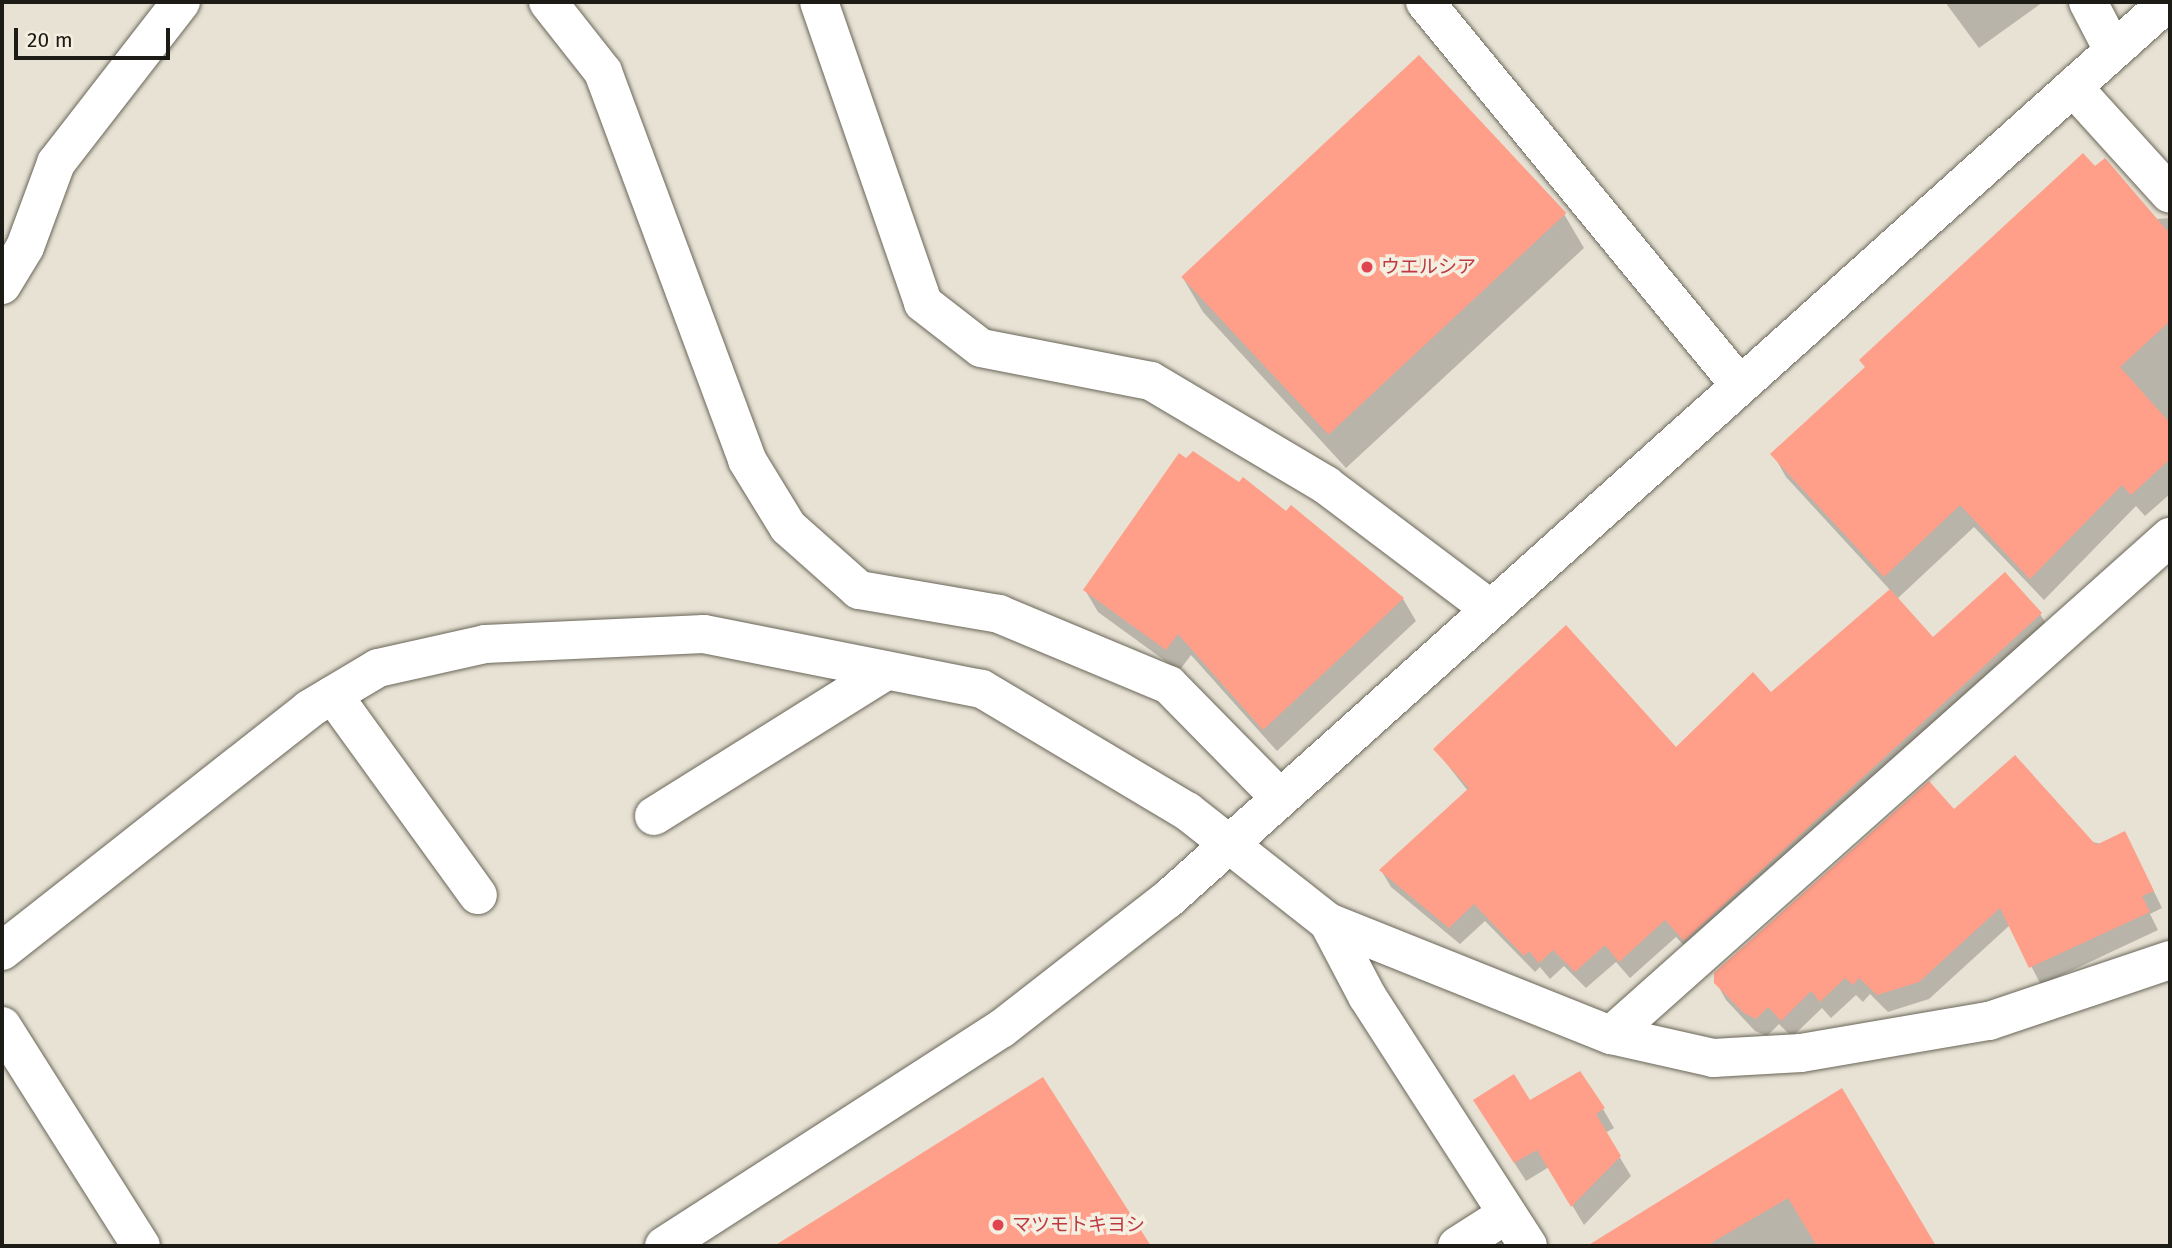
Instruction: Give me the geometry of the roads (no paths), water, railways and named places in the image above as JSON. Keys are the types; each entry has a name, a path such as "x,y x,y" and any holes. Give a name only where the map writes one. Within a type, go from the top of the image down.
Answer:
{"street":[{"path":"2,285 25,247 56,163 181,2"},
{"path":"548,2 603,72 747,460 788,527 859,590 999,614 1169,685 1280,798"},
{"path":"819,2 923,303 981,348 1151,381 1326,485 1489,608"},
{"path":"1425,2 1740,385"},
{"path":"2088,2 2113,50"},
{"path":"664,1246 1001,1029 1230,843 2168,2"},
{"path":"2073,87 2170,194"},
{"path":"1611,1035 2170,537"},
{"path":"2,951 333,695 378,668 485,644 704,634 982,689 1187,811 1328,922 1611,1035 1713,1058 1801,1053 1989,1021 2170,960"},
{"path":"654,816 886,671"},
{"path":"333,695 478,895"},
{"path":"1328,922 1367,996 1528,1246"},
{"path":"2,1026 141,1246"},
{"path":"1457,1246 1507,1214"}],"place":[{"name":"ウエルシア","path":"1367,267"},
{"name":"マツモトキヨシ","path":"998,1225"}]}
